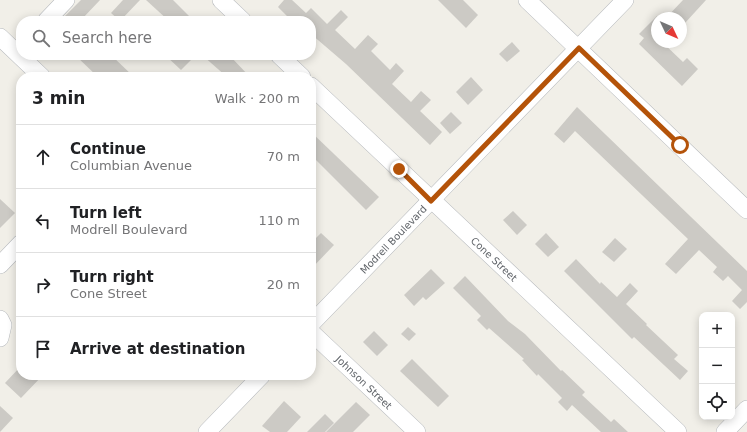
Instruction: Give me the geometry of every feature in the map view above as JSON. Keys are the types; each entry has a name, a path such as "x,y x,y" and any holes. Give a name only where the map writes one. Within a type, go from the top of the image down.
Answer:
{"street":[{"path":"51,16 66,0"},
{"path":"221,0 238,16"},
{"path":"527,0 747,210"},
{"name":"Modrell Boulevard","path":"316,319 625,0"},
{"path":"0,37 16,48"},
{"path":"28,60 38,72"},
{"path":"283,60 297,72"},
{"name":"Cone Street","path":"316,91 431,201 678,432"},
{"path":"0,265 16,248"},
{"path":"0,319 3,325 0,338"},
{"name":"Johnson Street","path":"316,337 417,432"},
{"path":"206,432 257,380"},
{"path":"725,432 747,409"}],"building":[{"path":"81,0 100,0 85,16 65,16"},
{"path":"123,0 140,0 125,16 114,16 111,13"},
{"path":"146,0 173,0 189,16 164,16"},
{"path":"284,0 292,0 306,13 311,8 327,24 341,10 348,17 335,30 355,49 368,35 378,44 371,51 390,70 396,63 404,71 392,84 411,102 421,91 431,100 420,111 442,132 430,145 346,64 316,38 316,16 287,16 278,7"},
{"path":"438,0 463,0 478,15 466,28"},
{"path":"683,0 706,0 687,21 687,12 672,12"},
{"path":"651,22 651,48 668,48 683,62 687,58 698,69 682,86 639,44 644,38 639,34"},
{"path":"512,42 520,51 507,62 499,54"},
{"path":"80,60 116,60 129,72 93,72"},
{"path":"170,60 191,60 181,70"},
{"path":"208,60 234,60 245,72 221,72"},
{"path":"471,77 483,90 468,105 456,92"},
{"path":"577,107 747,271 747,302 740,309 732,301 742,290 728,276 723,281 713,272 717,267 699,250 676,274 665,264 688,239 575,131 564,143 554,134"},
{"path":"451,112 462,123 450,134 440,123"},
{"path":"316,137 379,197 366,210 316,160"},
{"path":"0,199 15,213 0,228"},
{"path":"513,211 527,225 517,235 503,220"},
{"path":"321,233 334,245 316,264 316,238"},
{"path":"546,233 559,247 548,257 535,244"},
{"path":"615,238 627,249 614,262 602,252"},
{"path":"576,259 600,284 601,282 617,297 630,283 638,291 626,304 678,355 674,359 688,371 680,380 634,337 632,339 564,271"},
{"path":"431,269 445,283 426,300 423,297 414,306 404,295"},
{"path":"465,276 508,321 525,334 561,371 562,370 585,392 582,395 611,422 614,419 628,432 601,432 572,405 567,411 558,402 562,398 538,374 537,376 522,360 524,359 489,328 487,330 477,320 481,316 453,288"},
{"path":"408,327 416,334 409,341 401,334"},
{"path":"374,331 388,345 377,356 363,342"},
{"path":"412,359 449,396 438,407 400,371"},
{"path":"16,371 16,380 38,380 21,398 5,383"},
{"path":"284,401 301,417 287,432 270,432 262,426"},
{"path":"356,402 370,415 353,432 326,432"},
{"path":"0,406 13,418 0,432"},
{"path":"325,414 334,423 325,432 307,432"}],"route":[{"path":"399,169 431,201 579,48 680,145"}]}
